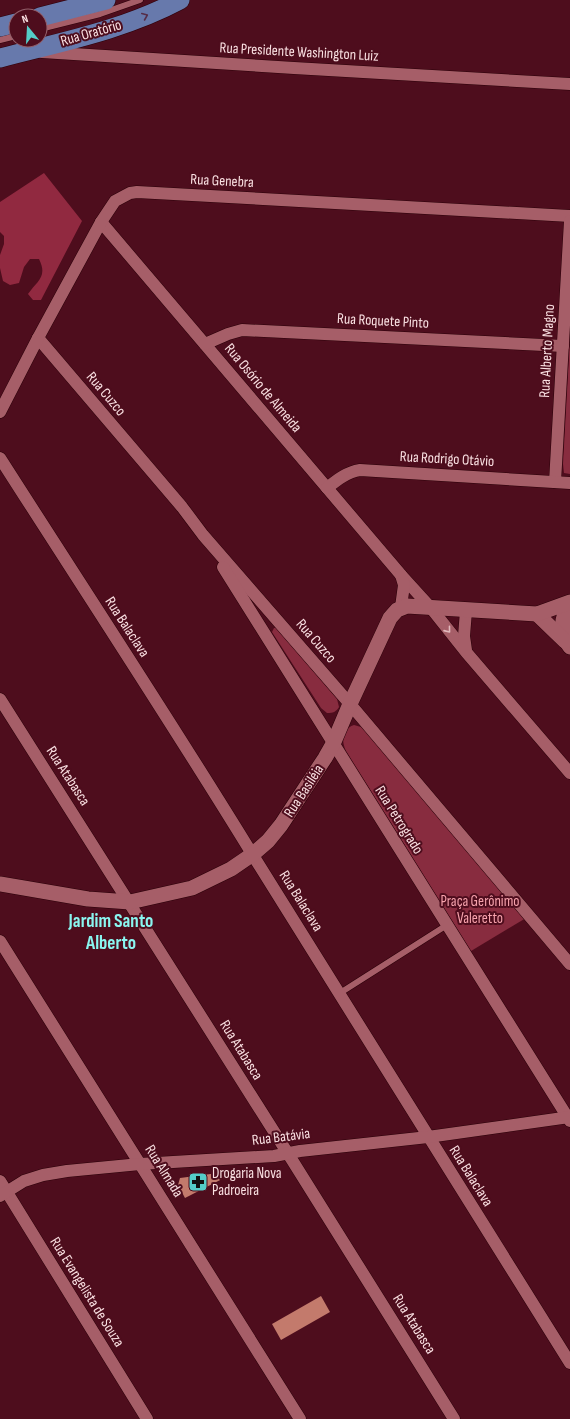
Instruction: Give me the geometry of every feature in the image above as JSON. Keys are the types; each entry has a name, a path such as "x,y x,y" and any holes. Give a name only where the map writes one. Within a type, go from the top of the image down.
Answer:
{"main road":[{"name":"Rua Oratório","path":"48,15 106,0"},
{"name":"Rua Oratório","path":"0,58 106,31 141,18 180,0"}],"street":[{"name":"Rua Presidente Washington Luiz","path":"27,51 302,69 570,84"},
{"name":"Rua Genebra","path":"0,412 101,222 115,202 122,197 137,192 570,216"},
{"name":"Rua Alberto Magno","path":"555,482 570,221"},
{"name":"Rua Osório de Almeida","path":"101,222 570,773"},
{"name":"Rua Roquete Pinto","path":"205,344 228,334 242,330 563,346"},
{"name":"Rua Cuzco","path":"38,338 182,507 203,535 350,704 570,964"},
{"name":"Rua Balaclava","path":"0,458 253,854 570,1363"},
{"name":"Rua Rodrigo Otávio","path":"327,488 347,474 360,470 570,483"},
{"name":"Rua Petrogrado","path":"203,535 569,1119"},
{"path":"401,575 404,585 401,607 407,606 466,611 538,614 570,602"},
{"path":"569,645 564,637 562,623 570,605"},
{"name":"Rua Basiléia","path":"0,884 88,899 130,902 192,888 224,872 253,854 268,841 281,825 325,758 333,744 390,618 401,607"},
{"path":"466,611 464,636 466,652"},
{"path":"538,614 569,645"},
{"name":"Rua Atabasca","path":"0,699 130,902 454,1419"},
{"name":"Rua Almada","path":"0,941 300,1419"},
{"name":"Rua Batávia","path":"3,1194 24,1181 67,1171 140,1164 274,1156 287,1153 569,1119"},
{"name":"Rua Evangelista de Souza","path":"0,1182 3,1194 147,1419"}],"lane":[{"path":"48,27 113,10 140,0"},
{"path":"340,993 447,925"}],"green space":[{"path":"570,339 570,474 564,473 563,464"},
{"path":"274,628 278,630 337,699 339,707 335,711 327,713 321,708 272,632"},
{"name":"Praça Gerônimo Valeretto","path":"354,725 364,729 526,918 471,951 346,751 343,743 345,732"}],"shaded area":[{"path":"44,173 82,221 41,300 33,300 28,294 42,275 39,259 30,259 24,267 19,283 10,285 3,281 0,268 0,255 4,244 4,236 0,232 0,202"}],"building":[{"name":"Drogaria Nova Padroeira","path":"226,1172 228,1176 185,1198 178,1185 180,1178"},
{"path":"321,1296 330,1312 281,1340 272,1324"}],"place":[{"name":"Drogaria Nova Padroeira","path":"198,1182"}],"district":[{"name":"Jardim Santo Alberto","path":"111,932"}]}
